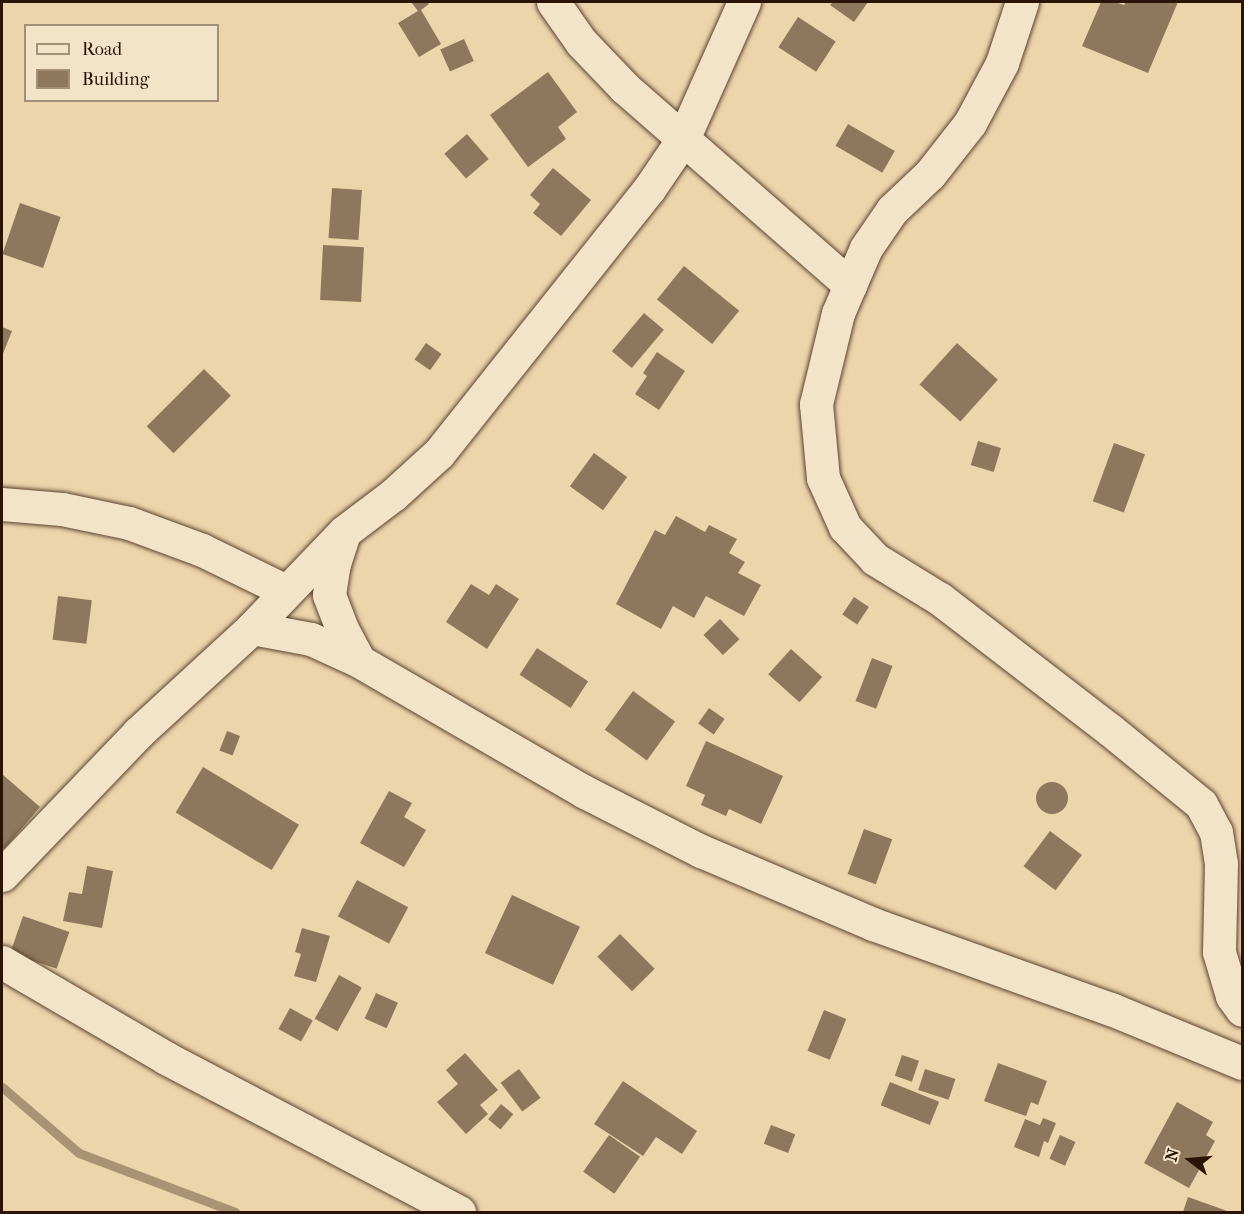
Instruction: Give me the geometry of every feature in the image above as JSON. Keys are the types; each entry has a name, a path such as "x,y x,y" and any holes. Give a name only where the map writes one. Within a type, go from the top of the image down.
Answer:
{"street":[{"path":"553,2 581,42 625,88 850,285"},
{"path":"2,875 138,732 252,628 345,532 393,495 439,453 649,189 683,139 744,2"},
{"path":"1022,2 1002,63 970,123 930,174 892,210 866,248 838,313 816,404 823,478 845,527 875,558 940,599 1109,729 1201,804 1216,832 1221,864 1219,952 1232,996 1242,1010"},
{"path":"2,504 62,508 129,523 202,550 286,591"},
{"path":"345,532 334,563 329,595 341,627 359,661"},
{"path":"252,628 311,639 359,661 585,792 701,851 873,924 1111,1009 1242,1063"},
{"path":"2,962 166,1058 459,1212"}],"building":[{"path":"411,2 429,4 421,10 441,44 419,57 398,23 418,11"},
{"path":"833,2 868,2 854,22 830,5"},
{"path":"1101,2 1115,2 1124,5 1126,2 1178,2 1148,73 1082,46"},
{"path":"798,17 836,42 816,72 778,47"},
{"path":"464,39 474,61 450,72 440,50"},
{"path":"548,72 577,112 558,127 566,139 528,167 490,115"},
{"path":"848,124 895,151 882,173 836,146"},
{"path":"467,134 489,159 466,179 444,154"},
{"path":"553,168 591,200 561,236 533,213 540,204 530,195"},
{"path":"332,188 362,190 358,240 329,238"},
{"path":"20,203 61,217 43,268 2,254"},
{"path":"323,245 364,247 361,302 320,300"},
{"path":"684,266 739,311 712,344 657,299"},
{"path":"644,313 664,330 632,368 612,351"},
{"path":"2,327 12,331 2,356"},
{"path":"426,343 442,354 430,370 415,359"},
{"path":"957,343 998,380 960,421 920,385"},
{"path":"657,352 685,371 659,410 635,394 647,376 643,373"},
{"path":"204,369 231,396 174,453 147,426"},
{"path":"978,441 1001,448 994,472 971,465"},
{"path":"1114,443 1145,454 1124,513 1093,501"},
{"path":"594,453 627,477 603,510 570,486"},
{"path":"676,516 705,532 709,525 737,539 729,553 745,562 738,573 761,585 744,616 706,596 694,618 673,606 661,629 616,604 655,530 665,535"},
{"path":"471,584 489,595 496,584 519,599 487,649 446,622"},
{"path":"58,596 92,600 86,644 53,640"},
{"path":"854,597 869,607 857,624 842,614"},
{"path":"720,619 739,639 723,655 703,635"},
{"path":"537,648 588,681 571,708 520,675"},
{"path":"791,649 822,677 799,702 768,674"},
{"path":"872,658 893,666 876,709 856,701"},
{"path":"633,691 675,722 647,760 605,730"},
{"path":"709,708 725,719 714,734 698,724"},
{"path":"227,731 240,736 233,756 219,751"},
{"path":"706,741 783,776 761,824 729,809 726,816 701,805 705,795 686,786"},
{"path":"203,767 299,825 272,870 176,812"},
{"path":"2,774 40,807 4,849 2,847"},
{"path":"1052,782 1063,787 1068,798 1063,809 1052,814 1041,809 1036,798 1041,787"},
{"path":"389,791 412,803 404,817 426,830 404,867 360,843"},
{"path":"864,829 892,839 876,884 848,874"},
{"path":"1050,831 1082,855 1055,890 1024,866"},
{"path":"87,866 113,871 102,928 63,921 69,892 82,894"},
{"path":"357,880 408,907 389,943 338,916"},
{"path":"512,895 580,927 553,985 485,953"},
{"path":"23,916 69,932 57,969 10,953"},
{"path":"302,928 330,936 316,982 294,976 301,954 295,952"},
{"path":"620,934 655,969 632,991 597,957"},
{"path":"339,975 362,988 337,1031 315,1019"},
{"path":"376,993 398,1003 387,1028 365,1019"},
{"path":"290,1008 313,1021 301,1042 278,1029"},
{"path":"824,1010 846,1019 830,1060 808,1051"},
{"path":"465,1053 498,1090 480,1105 488,1114 466,1134 437,1102 458,1084 446,1070"},
{"path":"902,1055 919,1061 912,1082 895,1076"},
{"path":"998,1063 1047,1081 1038,1105 1031,1102 1026,1116 984,1101"},
{"path":"519,1069 541,1098 522,1112 501,1083"},
{"path":"925,1069 955,1079 949,1100 918,1090"},
{"path":"623,1081 697,1131 682,1154 656,1137 643,1156 594,1124"},
{"path":"890,1082 939,1102 930,1125 881,1105"},
{"path":"1177,1102 1213,1122 1206,1135 1215,1141 1189,1188 1144,1163"},
{"path":"501,1104 513,1114 500,1130 488,1119"},
{"path":"1043,1118 1056,1123 1048,1143 1044,1141 1039,1157 1014,1147 1025,1119 1040,1125"},
{"path":"771,1125 795,1134 788,1153 764,1144"},
{"path":"609,1135 640,1157 614,1194 583,1172"},
{"path":"1060,1135 1076,1142 1065,1166 1049,1159"},
{"path":"1188,1197 1230,1212 1183,1212"}],"waterway":[{"path":"2,1087 79,1153 235,1212"}]}
